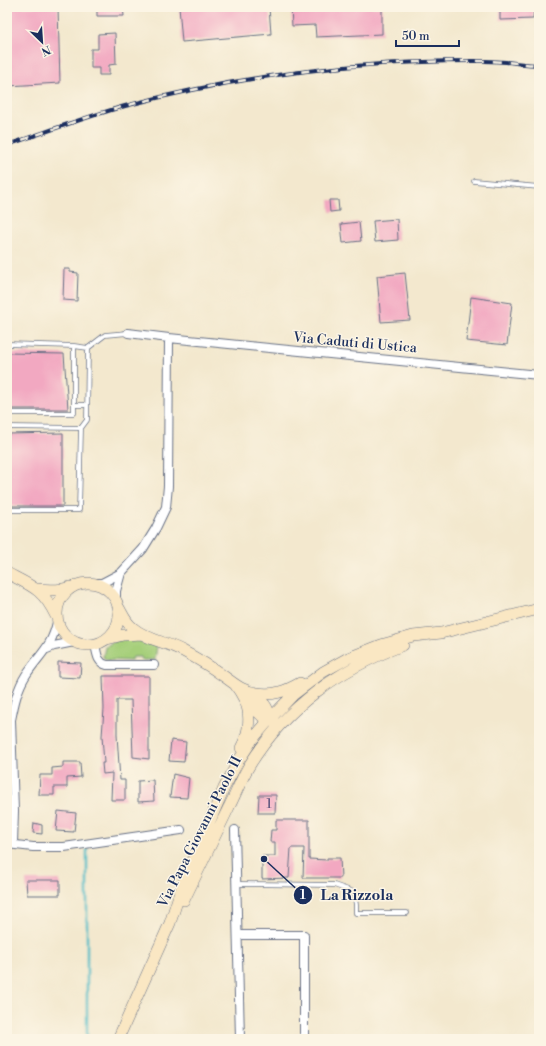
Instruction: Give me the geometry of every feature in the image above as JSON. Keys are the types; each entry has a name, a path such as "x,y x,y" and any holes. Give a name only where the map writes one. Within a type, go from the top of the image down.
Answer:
{"main road":[{"path":"7,573 38,589 47,600 64,634 74,642 88,645 123,635 143,634"},
{"path":"38,589 66,589 82,583 95,583 106,588 111,593 127,622 132,628 183,650 224,676 242,692 263,717 270,719 279,727"},
{"path":"57,619 59,601 64,593 75,585"},
{"path":"107,639 116,628 119,617 118,604"},
{"name":"Via Papa Giovanni Paolo II","path":"170,923 182,904 246,772 279,727 294,710 318,689 352,668 387,652 431,635 539,609"},
{"name":"Via Papa Giovanni Paolo II","path":"118,1039 170,923 182,886 217,805 239,760 252,740 293,695 323,672 348,658 371,649 413,636 431,635"},
{"name":"Via Papa Giovanni Paolo II","path":"217,805 218,791 244,743 249,726 249,712 242,692 267,694 281,693 351,652 362,648 371,649"}],"street":[{"name":"Via Caduti di Ustica","path":"128,333 539,375"},
{"path":"95,583 102,583 121,573 143,549 156,528 166,507 168,486 169,338"},
{"path":"118,604 116,591 121,573"},
{"path":"57,619 55,632 51,642 25,677 13,705 11,720 14,811 10,844 33,847 64,847 181,830"},
{"path":"46,649 74,642"},
{"path":"95,644 99,661 102,664 154,665"},
{"path":"235,830 240,1039"},
{"path":"238,935 304,935 304,1039"}],"lane":[{"path":"474,180 539,187"},
{"path":"7,344 74,346 88,348 105,335 128,333"},
{"path":"7,413 74,413 74,346"},
{"path":"7,510 79,510 81,428 87,420 88,348"},
{"path":"74,405 87,405"},
{"path":"7,427 81,428"},
{"path":"237,884 334,884 354,892 356,913 406,913"}],"green space":[{"path":"126,637 157,646 155,660 142,660 141,657 133,657 131,661 107,660 103,657 105,647"}],"building":[{"path":"7,7 58,7 60,83 7,86"},
{"path":"97,7 123,7 124,16 97,16"},
{"path":"179,7 269,7 271,34 182,42"},
{"path":"291,7 382,7 382,34 316,37 315,25 292,26"},
{"path":"500,7 534,7 533,19 500,20"},
{"path":"115,33 116,64 109,65 109,75 99,75 99,68 91,68 91,49 98,49 98,34"},
{"path":"329,200 338,200 339,211 330,212"},
{"path":"397,219 398,240 375,242 373,221"},
{"path":"359,222 361,241 343,243 341,224"},
{"path":"64,269 70,269 70,272 78,273 77,301 63,300"},
{"path":"405,273 410,320 381,322 377,276"},
{"path":"471,297 512,303 507,345 466,341"},
{"path":"7,353 64,354 68,409 7,409"},
{"path":"63,433 63,506 7,506 7,434"},
{"path":"58,662 81,663 80,678 58,677"},
{"path":"103,676 149,676 149,759 133,757 131,700 117,700 117,735 120,780 125,780 125,800 111,800 112,773 103,774"},
{"path":"171,740 186,742 184,762 169,761"},
{"path":"63,762 80,762 81,777 67,778 67,787 54,787 54,795 39,795 40,775 52,775 52,768 63,767"},
{"path":"173,774 189,778 187,798 170,797"},
{"path":"153,780 154,801 138,802 138,781"},
{"path":"259,795 276,795 275,813 258,813"},
{"path":"58,811 76,813 74,832 56,831"},
{"path":"276,820 309,820 309,859 327,860 327,858 340,858 341,878 303,878 304,848 291,848 289,878 262,879 262,856 275,856 275,842 270,842 271,830 276,830"},
{"path":"34,823 42,825 42,834 33,833"},
{"path":"26,880 60,880 60,895 27,895"}],"waterway":[{"path":"87,850 87,1039"}],"railway":[{"path":"7,145 125,106 169,95 258,78 394,63 498,61 539,65"}],"place":[{"name":"La Rizzola","path":"264,859"}]}
